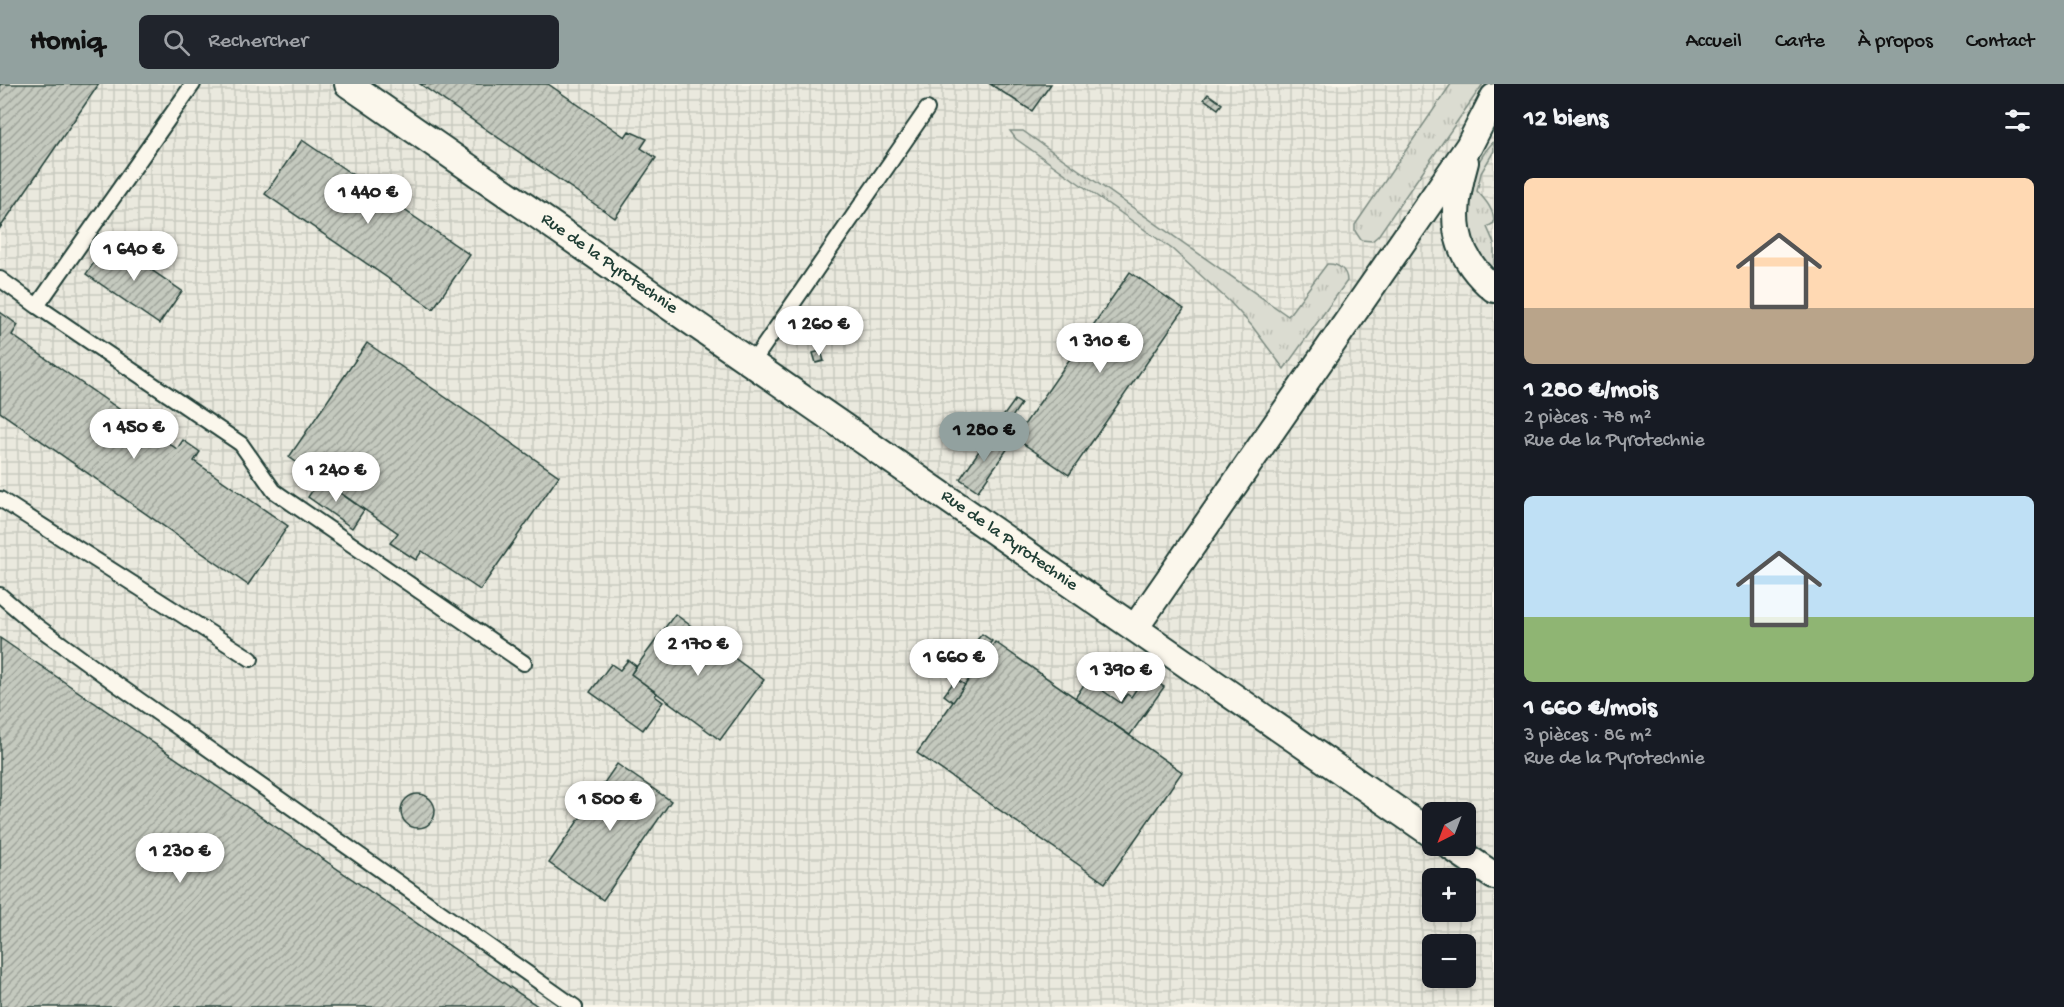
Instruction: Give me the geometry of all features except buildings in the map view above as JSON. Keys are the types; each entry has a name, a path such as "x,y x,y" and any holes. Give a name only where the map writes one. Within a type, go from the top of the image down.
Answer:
{"street":[{"name":"Rue de la Pyrotechnie","path":"348,84 1422,827"},
{"path":"1135,628 1469,146 1494,98"},
{"path":"1494,122 1469,146 1456,191 1457,235 1463,251 1472,269 1494,289"},
{"path":"1465,856 1494,876"}],"lane":[{"path":"37,306 193,84"},
{"path":"752,363 927,110"},
{"path":"0,279 242,444 274,491 524,663"},
{"path":"0,499 251,659"},
{"path":"0,595 34,624 115,683 575,1007"}],"shaded area":[{"path":"0,84 1494,84 1494,1007 0,1007"}],"green space":[{"path":"1451,84 1483,84 1378,236 1372,241 1361,240 1355,231 1355,225"},
{"path":"1010,131 1023,131 1288,316 1327,264 1341,268 1347,281 1284,369 1252,326 1230,302 1172,249 1016,139"},
{"path":"1494,141 1494,151 1481,173 1477,191 1488,205 1494,218 1494,223 1487,227 1494,243 1494,278 1472,239 1467,208 1474,172 1486,150"}]}
